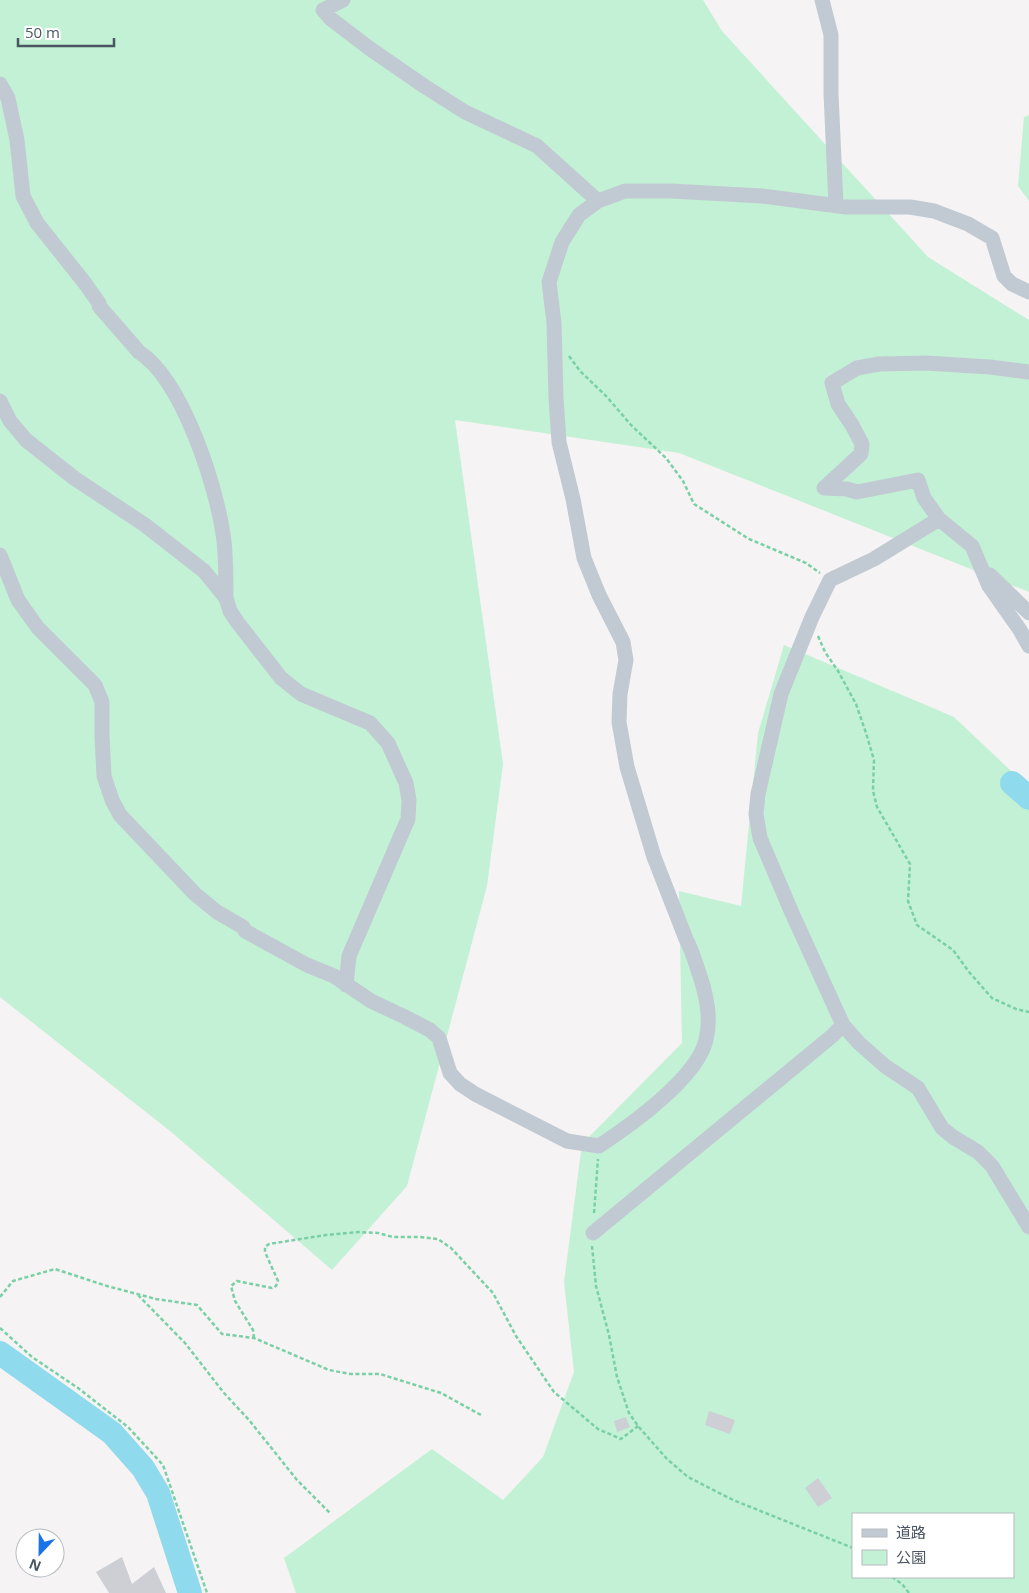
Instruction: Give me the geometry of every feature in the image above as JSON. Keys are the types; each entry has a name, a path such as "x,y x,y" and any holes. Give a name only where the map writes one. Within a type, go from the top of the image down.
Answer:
{"street":[{"path":"343,0 323,10 369,48 424,86 465,112 537,146 598,201"},
{"path":"822,0 831,35 831,93 836,205"},
{"path":"0,84 8,98 17,140 23,196 37,223 84,282 99,303 99,306 162,376 181,403 204,461 215,499 224,539 226,598 230,611 281,678 301,694 370,723 388,743 406,783 409,800 408,820 349,956 346,985"},
{"path":"0,555 18,600 38,628 95,685 102,702 104,776 112,800 120,815 195,894 245,931 307,965 334,976 371,1001 430,1030 439,1038 450,1073 460,1084 474,1094 567,1141 599,1146 633,1123 674,1087 699,1060 706,1040 708,1002 692,950 686,940 654,857 627,767 619,722 620,694 626,660 623,642 599,595 584,558 573,499 559,442 554,323 549,282 562,242 579,216 598,201 625,191 671,191 762,196 846,207 910,207 934,211 968,224 992,238 1004,276 1012,284 1029,292"},
{"path":"1029,372 990,367 926,363 879,364 857,368 832,383 838,404 852,424 862,444 861,454 824,488 847,489 857,492 918,480 924,498 939,519 972,546 989,586 1029,646"},
{"path":"0,401 10,422 26,440 74,478 145,525 204,571 226,598"},
{"path":"939,519 874,559 830,580 812,617 781,694 758,794 756,814 760,838 843,1025 859,1044 872,1055 918,1088 942,1128 978,1152 992,1166 1029,1227"},
{"path":"979,563 1029,613"},
{"path":"593,1233 843,1025"}],"path":[{"path":"568,353 580,371 666,458 683,481 694,504 749,539 806,563 830,580"},
{"path":"812,617 825,652 856,704 866,733 874,760 874,791 877,807 910,864 908,900 917,925 953,950 992,998 1016,1009 1029,1012"},
{"path":"599,1146 592,1243 596,1286 609,1335 617,1377 629,1412 638,1426 667,1459 688,1477 733,1500 852,1548"},
{"path":"254,1338 253,1330 235,1301 231,1286 237,1281 272,1288 276,1286 278,1281 265,1252 265,1247 269,1244 359,1232 378,1233 393,1237 420,1237 438,1240 451,1248 493,1293 516,1336 554,1392 598,1429 621,1439 638,1426"},
{"path":"0,1297 13,1281 56,1269 137,1294 197,1305 222,1334 254,1338 329,1370 350,1374 380,1374 441,1393 481,1415"},
{"path":"137,1294 185,1343 297,1480 330,1513"},
{"path":"0,1328 32,1357 78,1388 128,1427 163,1465 207,1593"},
{"path":"893,1578 909,1593"}],"green space":[{"path":"0,0 703,0 722,31 928,257 1029,320 1029,592 679,453 455,420 503,764 487,886 407,1186 332,1270 170,1131 0,997"},
{"path":"1029,115 1029,201 1018,186 1024,117"},
{"path":"784,645 954,717 1029,788 1029,1593 296,1593 284,1558 432,1449 503,1500 543,1457 574,1372 564,1282 582,1144 682,1043 679,891 741,906 758,733"}],"building":[{"path":"709,1411 735,1420 730,1434 705,1425"},
{"path":"626,1417 630,1427 617,1432 614,1421"},
{"path":"818,1478 832,1498 818,1507 805,1488"},
{"path":"122,1557 132,1584 154,1567 166,1593 109,1593 96,1572"}],"waterway":[{"path":"1012,783 1029,798"},
{"path":"0,1353 112,1433 143,1468 158,1493 190,1593"}]}
